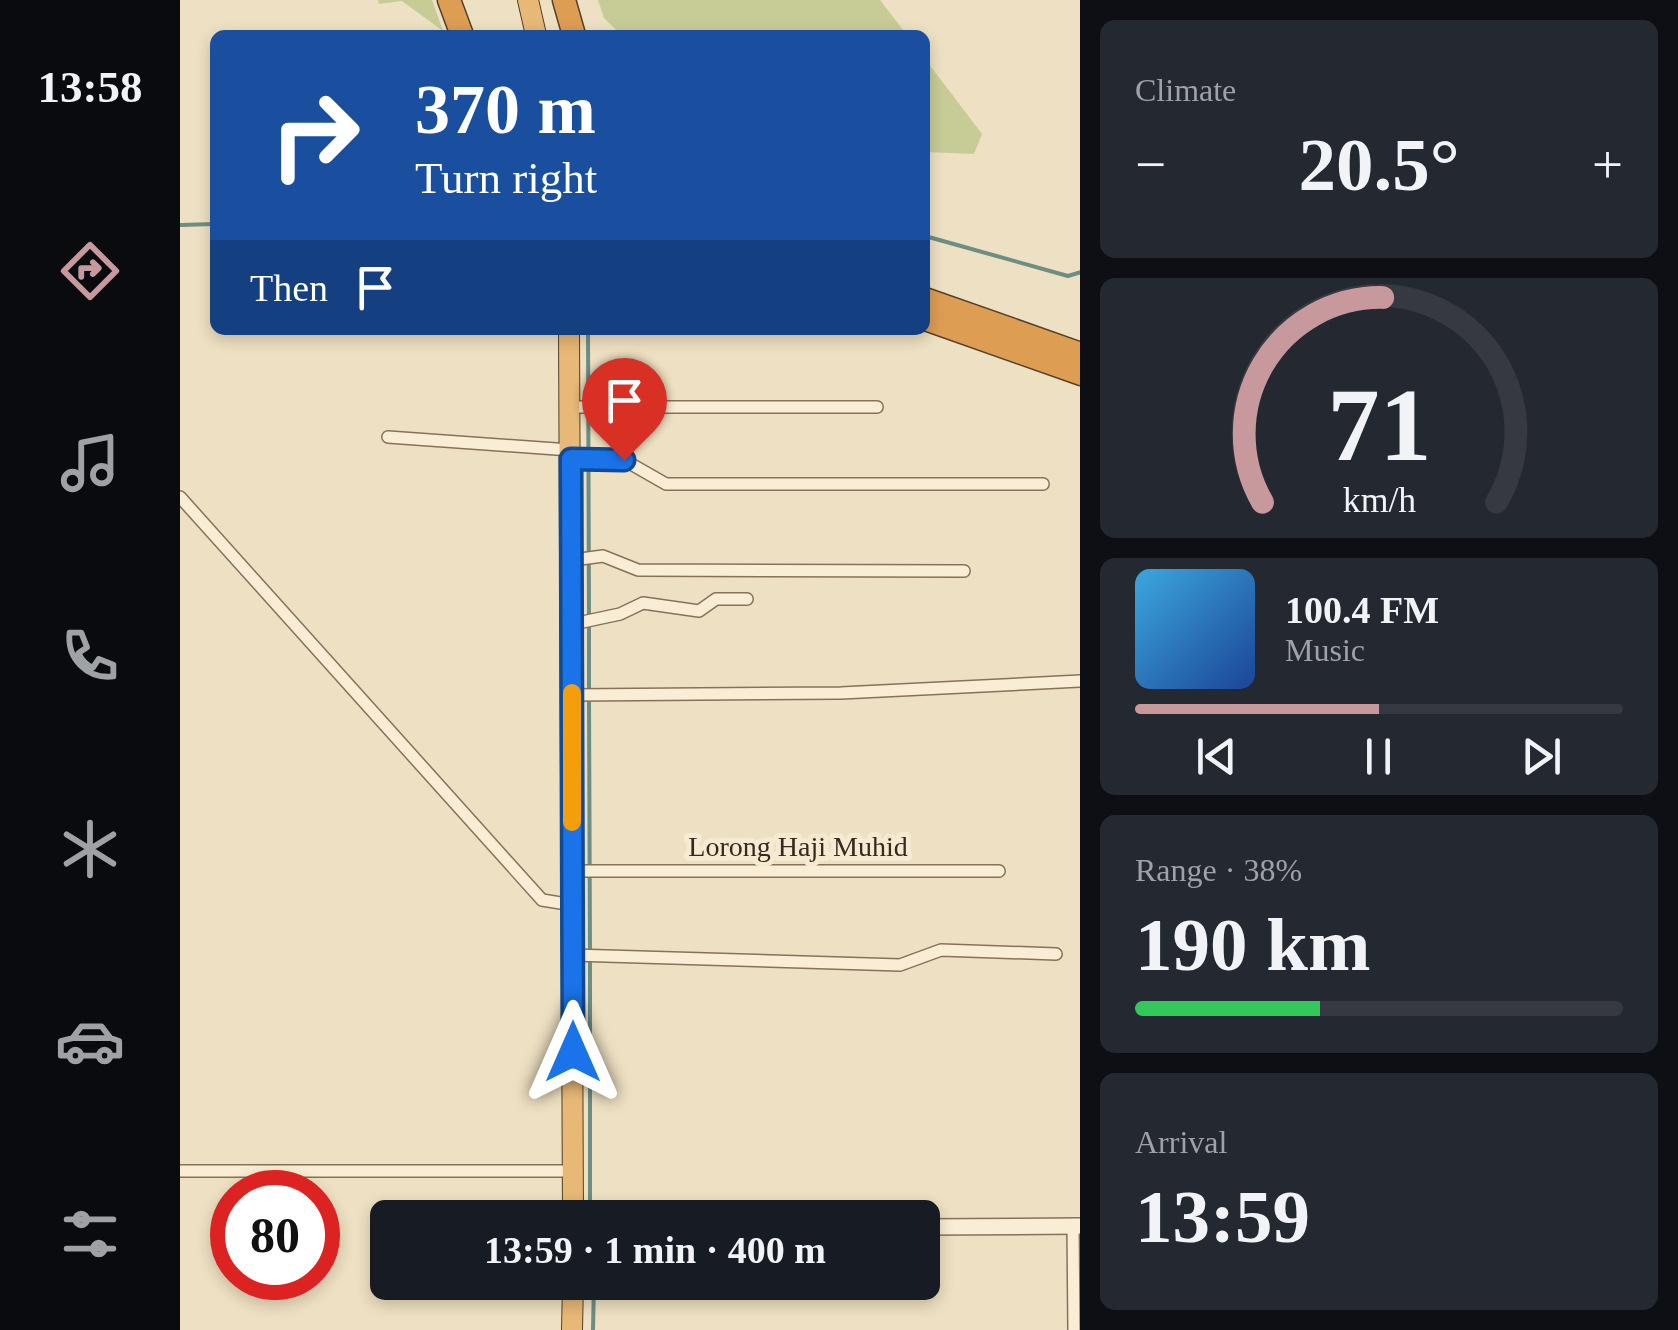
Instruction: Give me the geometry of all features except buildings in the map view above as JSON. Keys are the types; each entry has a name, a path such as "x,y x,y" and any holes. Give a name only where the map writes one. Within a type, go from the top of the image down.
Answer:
{"highway":[{"path":"449,0 460,30"},
{"path":"528,0 535,30"},
{"path":"564,0 573,30"},
{"path":"930,301 1080,354"},
{"path":"930,321 1080,374"},
{"path":"569,335 578,623 572,1200"},
{"path":"572,1300 572,1330"}],"street":[{"path":"570,407 877,406"},
{"path":"388,437 624,460 666,484 1042,484"},
{"path":"180,497 542,900 573,905"},
{"path":"577,559 596,556 638,570 964,572"},
{"path":"578,623 602,619 642,603 699,611 716,599 747,598"},
{"path":"577,695 803,694 1080,682"},
{"name":"Lorong Haji Muhid","path":"576,870 1000,871"},
{"path":"577,955 900,965 941,950 1056,954"},
{"path":"180,1170 572,1171"},
{"path":"940,1226 1077,1226 1074,1330"}],"green space":[{"path":"378,0 432,0 443,30 402,1 379,4"},
{"path":"598,0 880,0 903,30 616,30 604,18"},
{"path":"930,66 982,134 974,154 930,152"}],"waterway":[{"path":"180,225 210,224"},
{"path":"930,237 1068,276 1080,272"},
{"path":"588,335 589,615"},
{"path":"589,625 589,690"},
{"path":"589,700 590,950"},
{"path":"590,960 590,1200"},
{"path":"593,1330 594,1300"}],"slow traffic":[{"path":"572,693 572,822"}],"route":[{"path":"573,1052 571,459 624,460"}]}
